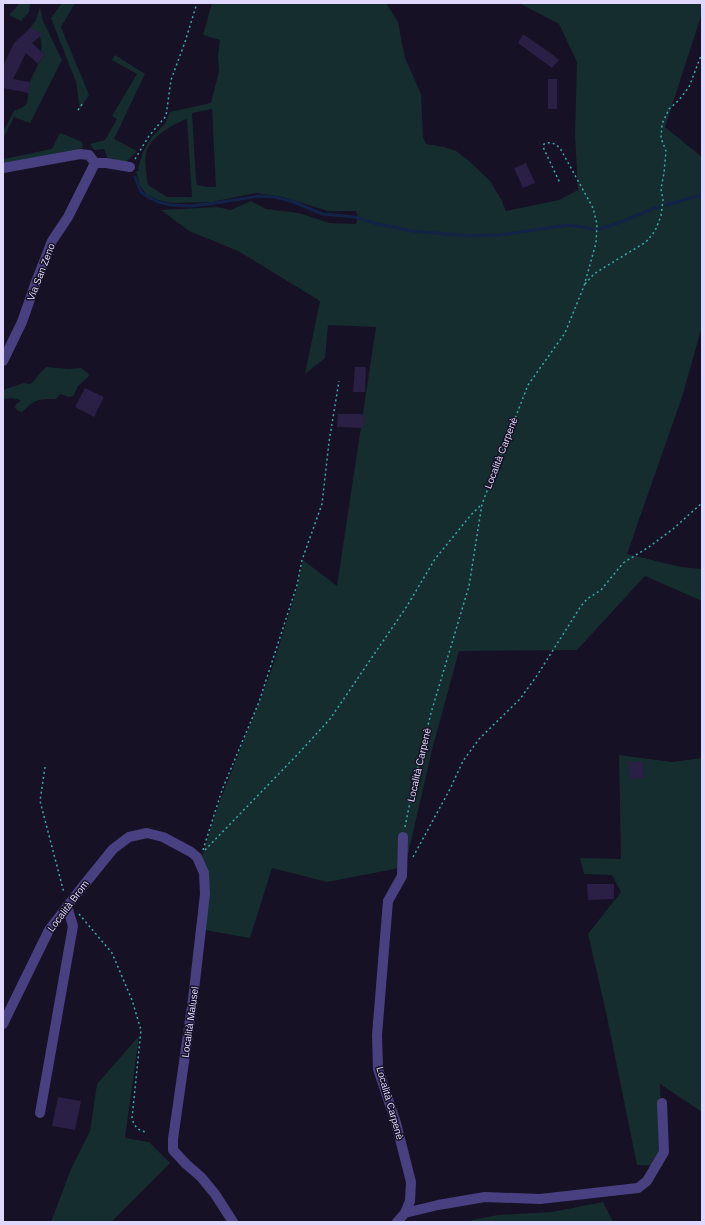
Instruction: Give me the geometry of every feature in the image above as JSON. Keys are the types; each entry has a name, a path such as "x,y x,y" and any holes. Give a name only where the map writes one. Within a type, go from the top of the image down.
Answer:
{"street":[{"path":"3,168 80,154 89,155 95,163 106,163 130,167"},
{"name":"Via San Zeno","path":"3,361 22,322 52,241 68,217 95,163"},
{"name":"Località Brom","path":"3,1024 49,930 67,906 113,849 129,837 147,833"},
{"name":"Località Malusel","path":"147,833 163,837 191,852 197,857 204,873 205,894 194,999 172,1150 211,1188 233,1222"},
{"path":"402,876 403,837"},
{"name":"Località Carpenè","path":"402,876 388,902 377,1035 378,1069 396,1123 411,1182 410,1201 405,1213"},
{"path":"40,1113 73,926 67,906"},
{"path":"397,1222 405,1213 438,1205 485,1197 540,1199 638,1188 647,1181 664,1152 662,1103"}],"path":[{"path":"130,167 149,136 166,116 170,80 185,42 197,3"},
{"path":"584,286 594,274 646,242 655,231 661,216 661,189 666,151 661,138 662,124 669,109 679,100 689,87 702,53"},
{"path":"78,110 83,103"},
{"name":"Località Carpenè","path":"403,837 413,787 431,713 469,586 482,504 528,385 565,333 584,286 596,243 596,215 585,193 560,148 555,144 544,144 543,147 560,183"},
{"path":"339,381 329,442 322,504 302,560 297,585 259,702 222,790 202,853 330,719 407,606 435,559 471,515 482,504"},
{"path":"402,876 450,789 463,762 479,739 520,699 536,677 581,606 587,599 601,590 623,563 649,547 673,529 702,503"},
{"path":"45,767 40,801 63,884 67,906 81,915 112,953 132,1000 141,1030 132,1118 133,1124 141,1131 146,1132"}],"green space":[{"path":"20,3 30,3 29,12 21,21 9,15"},
{"path":"62,3 75,3 61,27 89,95 80,109 76,82 51,18"},
{"path":"212,3 386,3 398,22 405,58 421,94 423,137 426,144 456,151 468,160 490,181 501,199 506,211 559,200 578,190 575,135 577,62 559,24 519,3 702,3 702,13 665,127 702,157 702,326 683,394 627,554 681,567 702,569 702,601 645,576 577,650 459,651 432,750 405,867 327,882 272,868 250,938 199,929 201,901 199,866 218,806 271,672 298,585 303,560 337,586 376,327 328,325 325,358 305,374 320,301 238,251 189,231 161,210 218,207 230,210 251,201 266,209 299,213 329,223 356,224 358,216 356,211 328,211 283,197 256,193 212,202 172,203 158,200 147,195 140,186 136,171 139,171 138,168 143,152 151,138 165,124 170,112 211,103 219,71 218,56 220,40 203,35","holes":["212,109 216,187 207,187 197,185 192,113","187,119 192,197 167,197 148,185 145,157 151,142 156,137 168,128"]},
{"path":"40,7 43,21 62,60 30,123 14,117 3,139 3,132 14,111 23,107 27,103 30,82 38,64 45,55 41,51 42,43 40,38 30,28 36,20"},
{"path":"115,55 145,74 114,139 137,151 126,162 108,159 104,149 94,150 90,144 105,140 117,119 112,116 137,74 112,60"},
{"path":"60,133 82,142 83,148 3,165 3,159 52,149"},
{"path":"47,367 69,369 81,368 88,373 89,376 78,386 73,396 69,397 60,394 56,399 44,399 33,402 22,412 15,408 16,404 21,401 20,400 12,398 3,399 3,390 24,383 30,384"},
{"path":"619,755 672,762 702,758 702,1112 660,1084 663,1166 637,1165 606,1012 588,934 621,892 612,875 584,874 580,858 621,859"},
{"path":"139,1036 125,1138 149,1142 170,1163 111,1222 51,1222 71,1169 90,1131 97,1084"},
{"path":"603,1202 613,1222 471,1222 472,1220 498,1215 552,1212"}],"building":[{"path":"30,28 43,34 32,43 45,55 38,64 26,53 13,79 30,82 29,93 3,88 3,66 14,43"},
{"path":"523,34 559,60 552,68 518,43"},
{"path":"548,79 557,79 557,109 548,109"},
{"path":"526,163 535,183 523,188 514,168"},
{"path":"355,367 366,367 365,392 353,392"},
{"path":"85,388 104,397 94,417 75,407"},
{"path":"338,414 364,414 363,428 337,427"},
{"path":"628,762 643,762 644,778 629,779"},
{"path":"587,884 614,884 614,899 588,900"},
{"path":"58,1097 81,1101 75,1130 52,1126"}],"waterway":[{"path":"135,177 141,192 158,202 171,205 190,206 259,196 275,197 291,201 323,214 355,217 377,224 413,231 468,236 500,235 569,225 594,229"},
{"path":"666,205 702,195"},
{"path":"599,229 614,225 659,207"}]}
